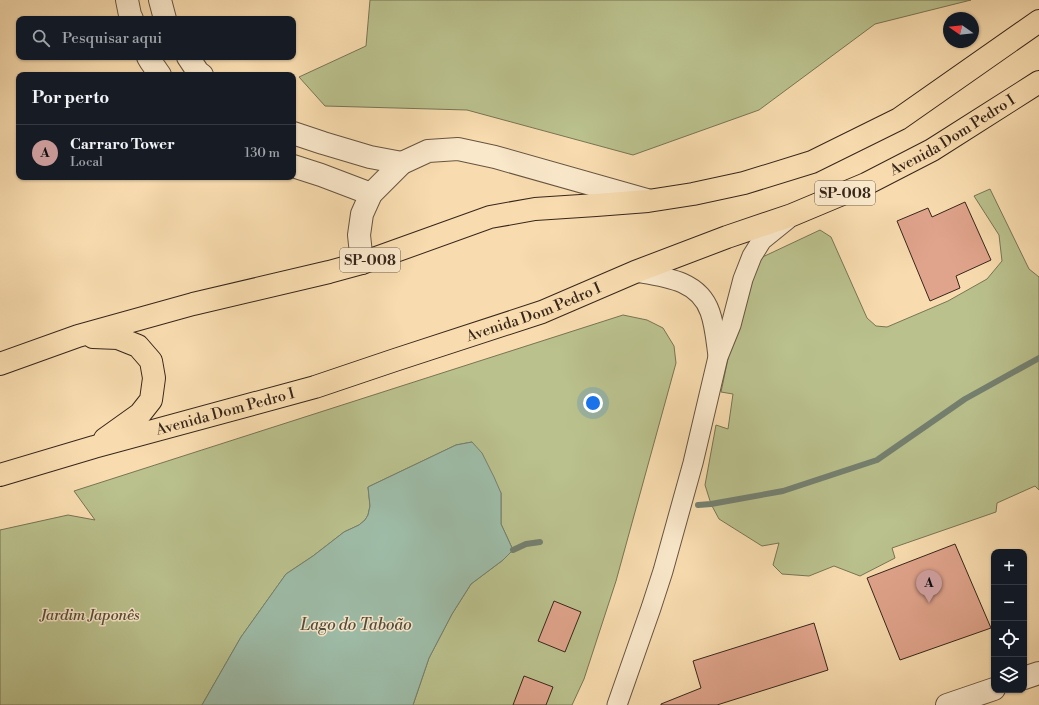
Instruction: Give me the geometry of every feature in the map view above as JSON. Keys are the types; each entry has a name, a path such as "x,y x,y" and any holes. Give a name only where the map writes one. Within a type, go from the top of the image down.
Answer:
{"main road":[{"name":"SP-008","path":"0,364 78,336 193,304 362,263 490,217 535,209 648,201 693,194 744,183 812,162 899,119 1039,21"},
{"name":"Avenida Dom Pedro I","path":"0,475 94,447 315,387 542,312 635,272 792,215 866,184 932,150 1039,82"},
{"path":"78,336 118,338 138,346 151,361 154,378 151,400 140,414 94,447"}],"street":[{"path":"127,0 131,16"},
{"path":"160,0 164,16"},
{"path":"150,60 158,72"},
{"path":"190,60 198,72"},
{"path":"296,134 370,157 402,163"},
{"path":"362,263 359,235 362,214 372,194 402,163 428,151 458,149 495,157 648,201"},
{"path":"296,167 372,194"},
{"path":"616,705 665,565 693,463 718,357 731,325 743,279 752,256 762,240 792,215"},
{"path":"635,272 665,277 686,284 702,296 710,312 718,357"},
{"path":"1027,677 1039,673"},
{"path":"947,705 991,690"}],"green space":[{"path":"370,0 971,0 875,24 759,110 633,155 467,110 325,106 299,77 366,46"},
{"path":"990,189 1029,269 1039,277 1039,490 1035,486 997,503 996,512 892,548 895,558 860,576 834,566 809,576 782,574 773,565 779,543 762,546 719,519 711,504 705,485 716,425 728,429 733,394 721,392 741,297 754,261 820,230 831,237 867,318 876,326 887,327 948,301 987,279 1002,261 999,235 974,196"},
{"name":"Jardim Japonês","path":"623,315 647,320 663,328 674,346 676,363 616,581 584,679 572,705 413,705 429,658 452,614 471,584 503,560 513,550 501,524 501,493 472,442 456,445 368,487 370,506 365,520 359,525 344,532 313,556 286,574 241,637 202,705 0,705 0,530 68,515 95,520 74,491"}],"water":[{"name":"Lago do Taboão","path":"472,442 482,453 501,493 501,524 513,550 503,560 471,584 452,614 429,658 413,705 202,705 241,637 286,574 313,556 344,532 359,525 365,520 370,506 368,487 456,445"}],"building":[{"path":"965,202 991,260 956,276 960,288 930,301 897,221 928,208 932,217"},
{"path":"955,544 991,628 900,660 867,578"},
{"path":"554,601 581,612 565,652 538,641"},
{"path":"814,623 828,670 717,705 661,705 701,688 693,661"},
{"path":"524,676 553,687 546,705 513,705"}],"waterway":[{"path":"698,505 783,491 877,460 965,399 1039,358"},
{"path":"513,550 526,544 540,542"}],"place":[{"name":"Carraro Tower","path":"929,603"}]}
